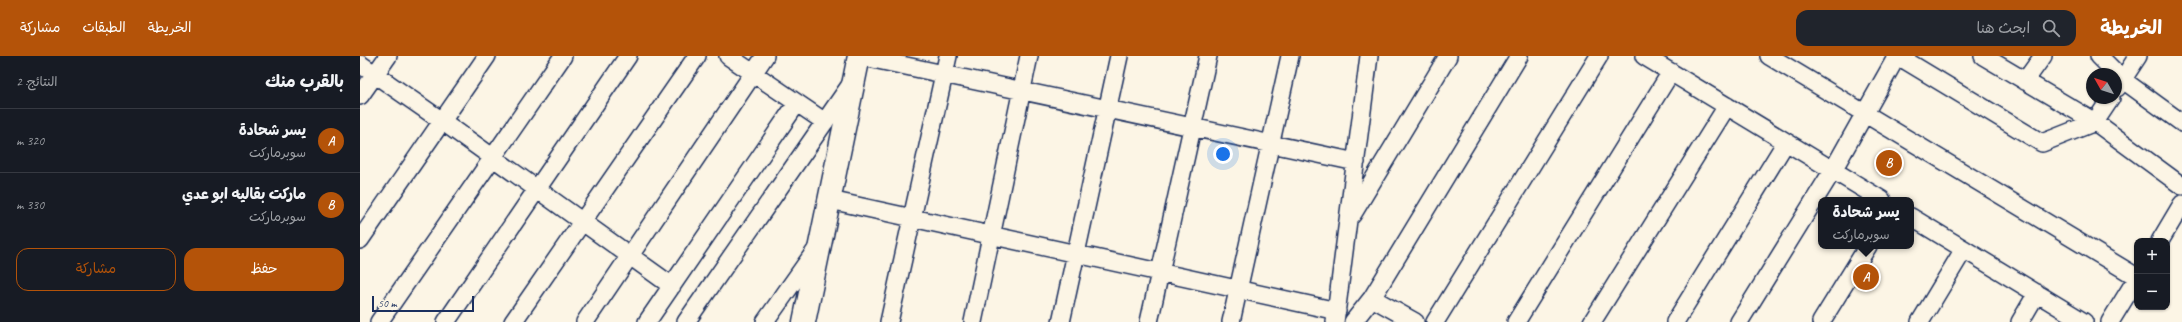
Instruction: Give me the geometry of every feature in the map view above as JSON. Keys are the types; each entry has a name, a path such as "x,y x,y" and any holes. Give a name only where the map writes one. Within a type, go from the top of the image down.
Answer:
{"main road":[{"path":"804,322 859,56"}],"street":[{"path":"360,96 388,56"},
{"path":"360,240 487,56"},
{"path":"379,322 563,56"},
{"path":"446,322 628,56"},
{"path":"728,56 825,122"},
{"path":"585,322 632,255 765,56"},
{"path":"859,56 1356,162"},
{"path":"889,322 948,56"},
{"path":"973,322 1029,56"},
{"path":"1061,322 1120,56"},
{"path":"1150,322 1208,56"},
{"path":"1231,322 1290,56"},
{"path":"830,200 1238,289 1336,316 1369,56"},
{"path":"1348,221 1448,56"},
{"path":"1353,322 1372,298 1519,56"},
{"path":"1435,322 1599,56"},
{"path":"1644,56 1877,197"},
{"path":"1769,56 2134,276"},
{"path":"1739,322 1833,170 1897,56 2042,143 2095,122 2106,104"},
{"path":"1983,56 2095,122 2182,186"},
{"path":"2025,81 2043,56"},
{"path":"2099,56 2107,68"},
{"path":"2122,80 2138,56"},
{"path":"513,322 583,221 691,58"},
{"path":"360,64 632,255 672,286"},
{"path":"1516,322 1671,72"},
{"path":"686,322 855,79"},
{"path":"2122,87 2182,123"},
{"path":"647,322 797,103"},
{"path":"1592,322 1727,106"},
{"path":"1675,322 1786,142"},
{"path":"2162,238 2182,204"},
{"path":"1914,219 2084,322"},
{"path":"765,322 821,242"},
{"path":"1821,322 1866,249"},
{"path":"1920,322 1964,249"},
{"path":"2110,322 2134,283"},
{"path":"2020,322 2037,293"},
{"path":"1372,298 1415,322"}],"place":[{"name":"ماركت بقاليه ابو عدي","path":"1889,163"},
{"name":"يسر شحادة","path":"1866,277"}]}
